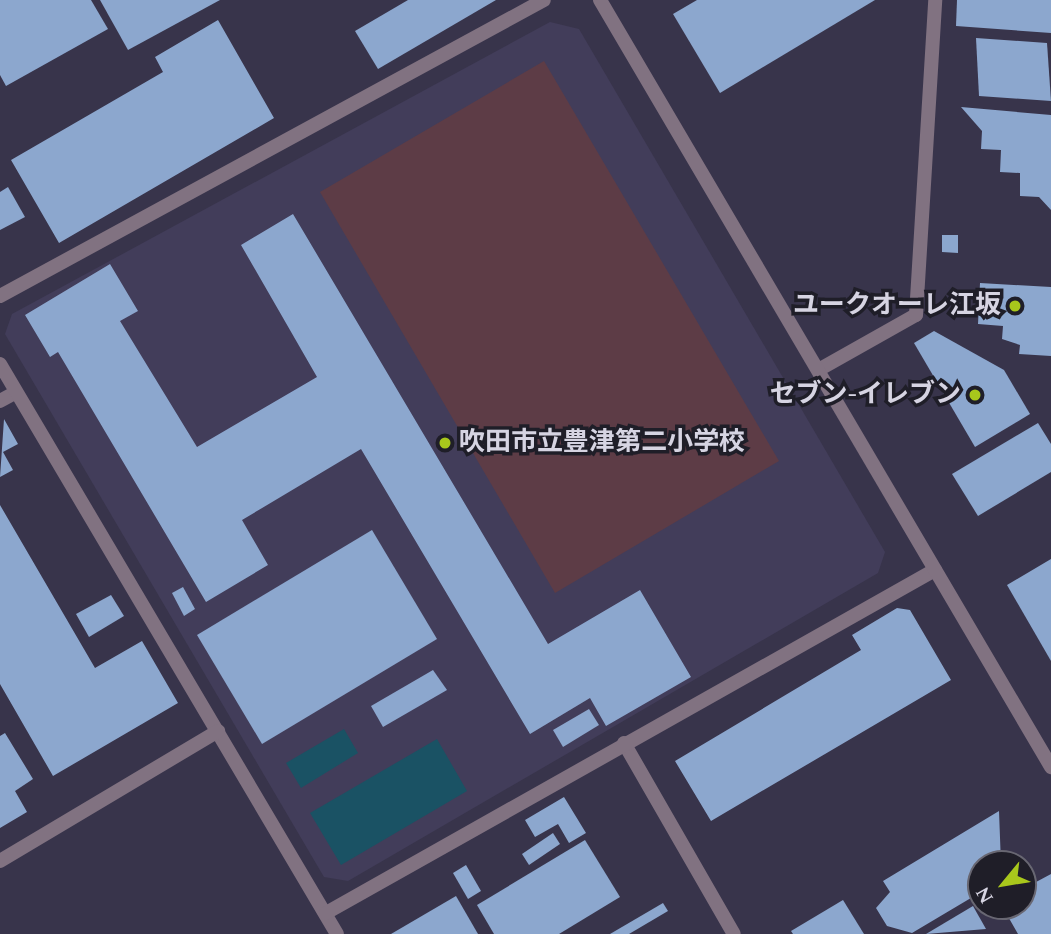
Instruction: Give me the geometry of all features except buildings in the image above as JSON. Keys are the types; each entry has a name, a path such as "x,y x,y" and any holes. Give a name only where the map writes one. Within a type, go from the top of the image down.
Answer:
{"street":[{"path":"0,296 544,0"},
{"path":"600,0 820,369 1051,767"},
{"path":"820,369 916,316 935,0"},
{"path":"0,364 337,934"},
{"path":"0,401 16,391"},
{"path":"326,914 624,743 935,570"},
{"path":"0,861 218,731"},
{"path":"624,743 734,934"}],"shaded area":[{"name":"吹田市立豊津第二小学校","path":"550,22 579,29 885,552 878,573 348,881 324,877 5,334 12,314"},
{"path":"544,61 779,461 555,593 320,192"}],"water":[{"path":"344,729 358,753 301,788 286,763"},
{"path":"437,739 467,791 341,865 310,813"}],"place":[{"name":"ユークオーレ江坂","path":"1015,306"},
{"name":"セブン-イレブン","path":"975,395"},
{"name":"吹田市立豊津第二小学校","path":"445,443"}]}
